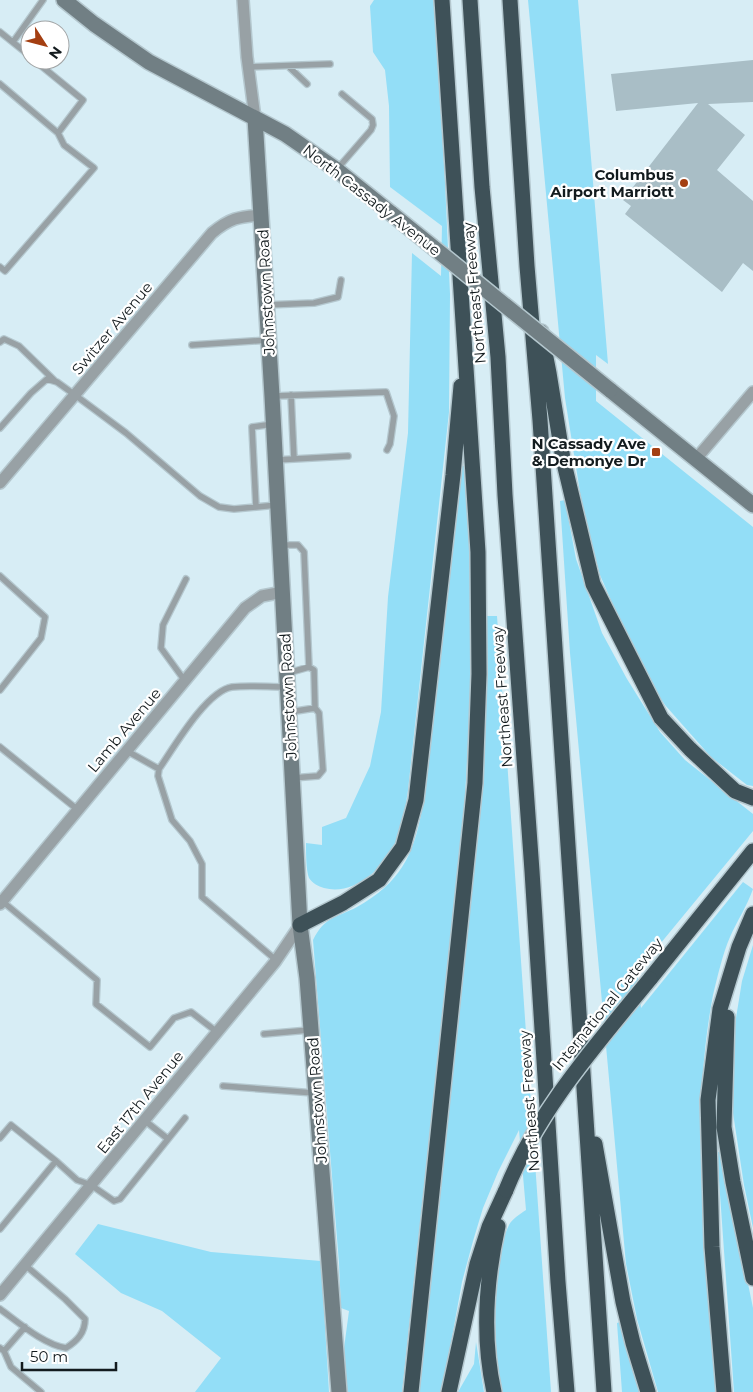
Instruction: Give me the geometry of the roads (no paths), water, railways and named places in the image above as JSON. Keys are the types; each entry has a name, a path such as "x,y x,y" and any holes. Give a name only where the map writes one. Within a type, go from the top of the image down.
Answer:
{"highway":[{"path":"411,1392 466,872 478,726 480,634 478,552 442,0"},
{"name":"Northeast Freeway","path":"470,0 482,187 498,350 505,496 567,1392"},
{"path":"510,0 527,266 540,420 604,1392"},
{"path":"527,266 549,373 563,459 593,584 661,718 690,749 735,791 753,798"},
{"path":"300,925 343,903 379,880 403,847 416,800 452,484 464,340"},
{"name":"International Gateway","path":"450,1392 477,1264 489,1227 523,1151 548,1110 587,1057 753,851"},
{"path":"724,1392 712,1247 708,1100 720,1010 739,947 753,914"},
{"path":"739,947 728,1010 724,1127 733,1182 753,1278"},
{"path":"583,1080 623,1302 648,1392"},
{"path":"494,1392 487,1345 487,1305 490,1267 506,1190"}],"main road":[{"name":"North Cassady Avenue","path":"71,2 149,62 285,134 336,170 753,505"},
{"name":"Johnstown Road","path":"255,118 300,925 307,978 339,1392"}],"street":[{"name":"Johnstown Road","path":"243,0 248,67 255,118"},
{"name":"Switzer Avenue","path":"2,475 75,394 212,233 227,221 261,215"},
{"path":"696,458 753,392"},
{"name":"Lamb Avenue","path":"1,903 245,608 262,596 282,592"},
{"name":"East 17th Avenue","path":"0,1295 276,960 300,925"}],"lane":[{"path":"13,42 43,0"},
{"path":"0,32 20,48"},
{"path":"248,67 330,64"},
{"path":"288,66 307,84"},
{"path":"46,70 83,100 58,133"},
{"path":"0,84 58,133 64,145 94,168 5,271 0,267"},
{"path":"336,170 372,130 373,124 372,119 342,94"},
{"path":"266,305 314,303 338,297 341,280"},
{"path":"0,342 4,339 19,346 56,382 126,433 200,496 218,507 234,510 277,505"},
{"path":"192,345 268,340"},
{"path":"0,428 30,393 47,379 56,382"},
{"path":"272,396 386,392 394,416 390,444 387,450"},
{"path":"291,395 294,459"},
{"path":"256,507 252,427 273,424"},
{"path":"275,460 348,456"},
{"path":"280,545 298,545 304,552 309,667"},
{"path":"0,576 46,617 41,638 0,690"},
{"path":"185,681 161,648 163,625 186,580"},
{"path":"276,960 202,897 202,864 190,841 172,820 158,776 191,722 210,699 230,687 287,680 309,667"},
{"path":"292,778 318,776 323,770 319,713 315,708 314,670 309,667"},
{"path":"289,712 315,708"},
{"path":"0,747 78,810"},
{"path":"127,751 160,770"},
{"path":"1,903 96,980 96,1004 150,1047 174,1018 191,1012 216,1032"},
{"path":"264,1034 311,1030"},
{"path":"223,1086 316,1093"},
{"path":"0,1138 11,1125 78,1180 91,1185 114,1201 120,1199 185,1118"},
{"path":"144,1120 168,1139"},
{"path":"0,1229 56,1161"},
{"path":"0,1309 45,1341 58,1347 66,1348 80,1336 85,1328 85,1319 25,1265"},
{"path":"25,1327 2,1349 11,1366 41,1392"}],"place":[{"name":"Columbus Airport Marriott","path":"684,183"},
{"name":"N Cassady Ave & Demonye Dr","path":"656,452"}]}
